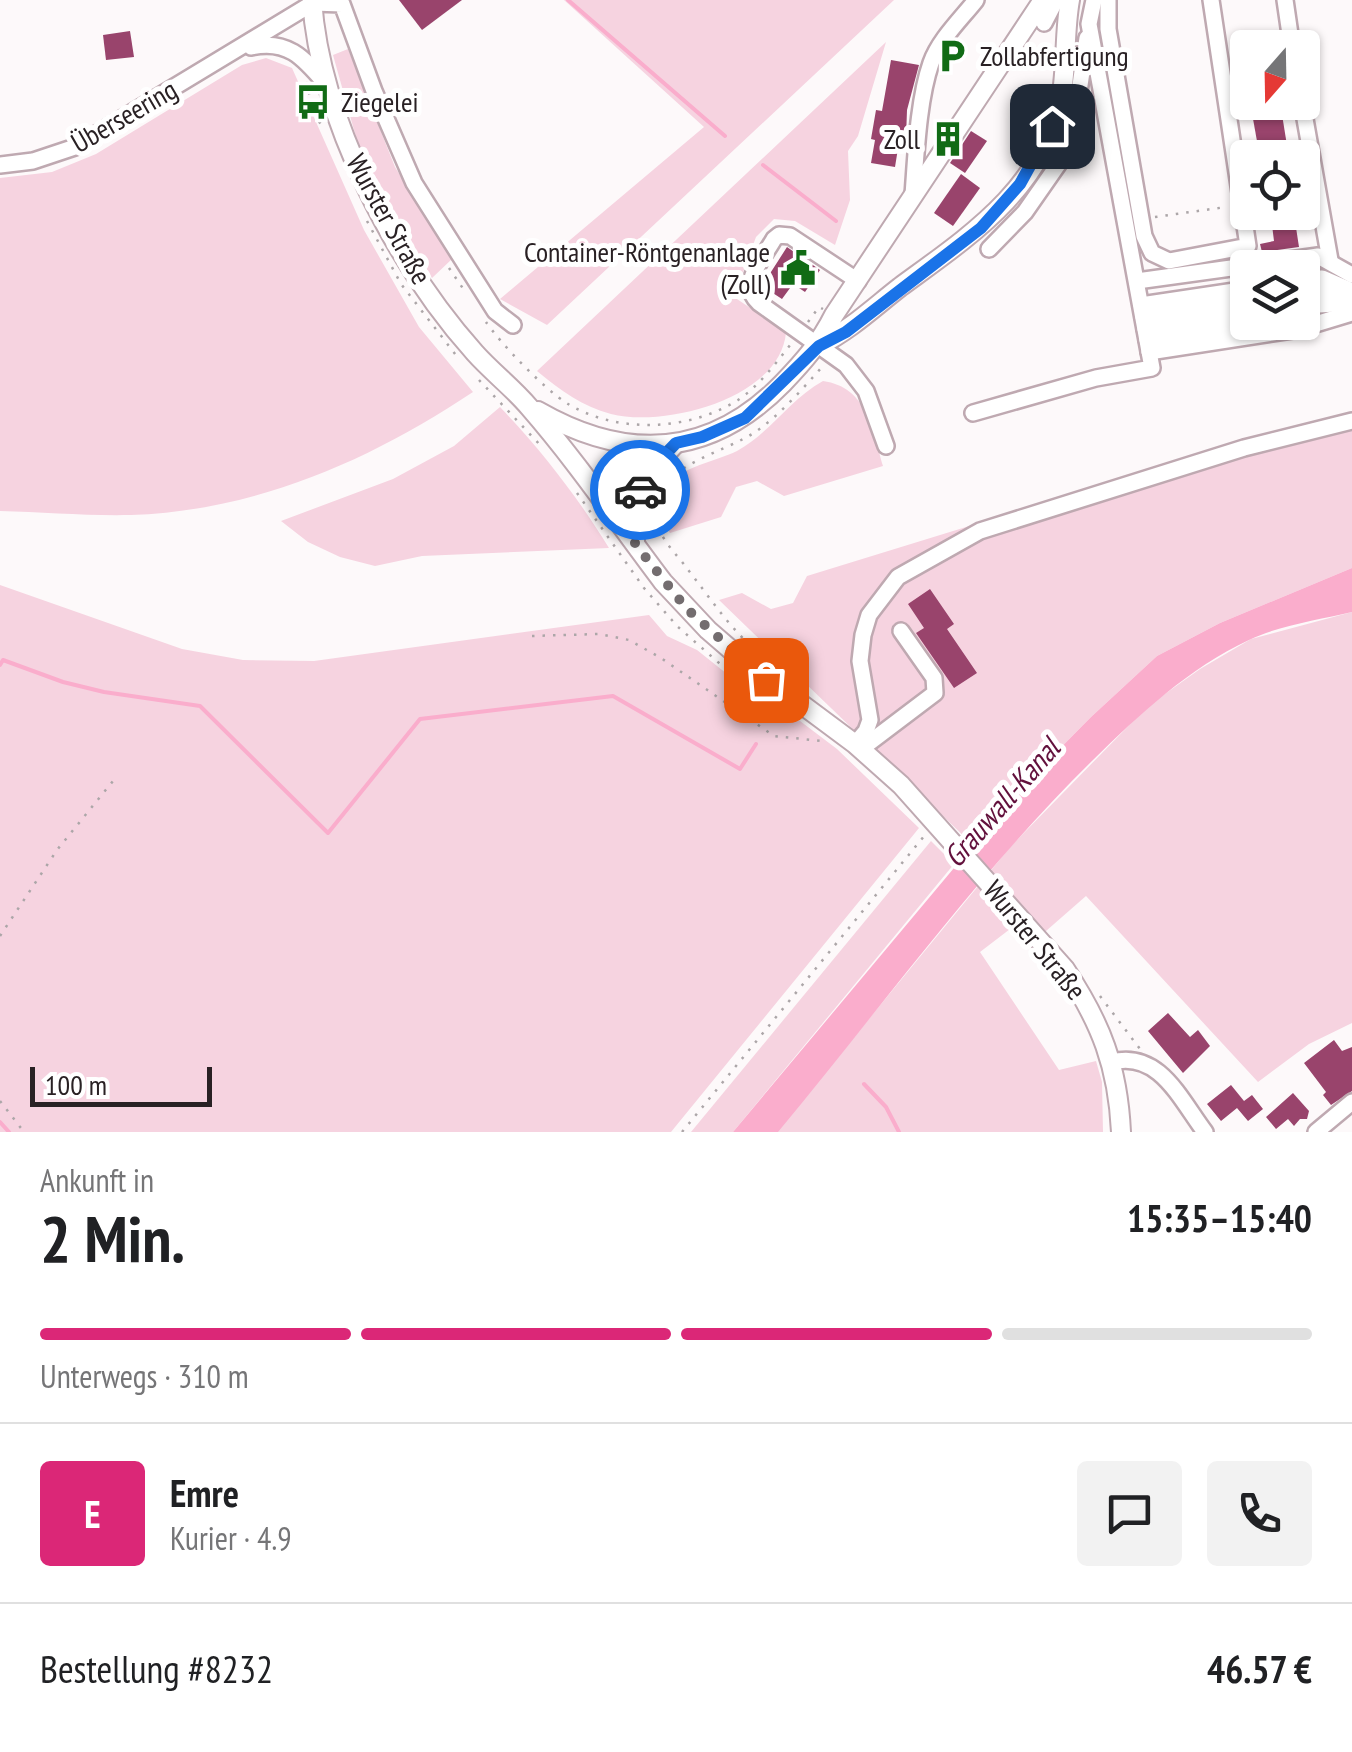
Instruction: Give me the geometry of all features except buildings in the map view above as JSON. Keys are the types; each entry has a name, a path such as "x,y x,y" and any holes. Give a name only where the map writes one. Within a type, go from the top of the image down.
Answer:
{"main road":[{"path":"826,350 834,315 1042,0"},
{"path":"826,350 981,228 1020,184 1044,143 1061,98 1070,0"},
{"name":"Wurster Straße","path":"312,1 315,36 333,111 385,222 415,271 474,352 528,406 662,582 708,630 852,742 942,830 1066,969 1098,1024 1112,1062 1121,1132"},
{"name":"Wurster Straße","path":"528,406 572,429 627,445 676,443 702,437 745,418 826,350"},
{"path":"635,502 654,466 676,443"},
{"path":"627,445 634,466 635,544"},
{"path":"610,514 612,478 627,445"}],"street":[{"path":"912,200 916,145 931,63 976,0"},
{"path":"1044,24 1056,0"},
{"path":"989,249 1025,212 1071,146 1094,0"},
{"path":"1108,0 1108,29 1141,220 1152,253 1169,261 1248,246 1246,230"},
{"path":"1210,0 1232,140"},
{"path":"1288,0 1290,30"},
{"path":"312,1 336,2 346,7 374,92 414,183 495,311 513,326"},
{"name":"Überseering","path":"0,165 34,162 75,147 242,48 312,1"},
{"path":"1089,24 1144,323"},
{"path":"242,48 266,43 294,50 325,83"},
{"path":"1305,120 1330,260"},
{"path":"858,281 790,236 780,235 748,284 750,295 846,364 866,390 886,446"},
{"path":"1144,323 1318,256 1330,260 1352,279"},
{"path":"1320,268 1352,279"},
{"path":"1320,278 1350,303"},
{"path":"973,414 1096,378 1144,323 1230,285"},
{"path":"1320,291 1350,303"},
{"path":"1144,323 1230,295"},
{"path":"1144,323 1299,329 1350,303"},
{"path":"1320,305 1350,303"},
{"path":"1320,312 1350,303"},
{"path":"1144,323 1230,306"},
{"path":"1144,323 1230,316"},
{"path":"1144,323 1230,322"},
{"path":"852,742 870,720 860,661 863,635 869,615 898,577 980,530 1244,448 1352,421"},
{"path":"852,742 935,693 934,678 901,630"},
{"path":"1112,1062 1140,1060 1156,1068 1205,1132"},
{"path":"1316,1132 1352,1102"}],"path":[{"path":"1141,220 1230,206"},
{"path":"449,268 470,298"},
{"path":"480,313 516,356 566,403 601,418 631,424 660,424 717,411 759,382 819,308 834,315"},
{"path":"762,655 734,630 663,537 655,514 664,484 673,474 759,430 826,350"},
{"path":"532,636 599,634 629,640 774,736 852,742"},
{"path":"0,936 57,850 113,781"},
{"path":"682,1132 942,830"},
{"path":"0,1101 24,1132"}],"shaded area":[{"path":"564,0 894,0 547,325 500,299 704,127"},
{"path":"886,42 858,136 848,151 850,200 835,245 795,221 774,219 756,237 734,297 786,332 779,355 764,375 717,403 689,412 634,417 591,407 537,371"},
{"path":"348,49 395,167 452,259 432,278 387,208 361,155 333,55"},
{"path":"266,58 292,68 364,230 419,327 473,392 353,460 311,478 223,504 131,515 0,511 0,178 52,172 96,154 242,65"},
{"path":"823,381 838,385 859,401 883,466 784,496 757,481 736,487 721,517 670,533 659,518 663,494 673,480 690,469 737,451"},
{"path":"500,407 558,474 609,548 422,556 375,566 340,557 308,542 281,521 393,479 454,446"},
{"path":"1352,413 1352,568 1220,623 1157,656 1021,788 972,844 719,600 742,593 771,609 793,603 807,576 1248,440"},
{"path":"1352,568 1352,612 1261,635 1227,651 1166,693 1129,726 1009,849 778,1132 733,1132 1021,788 1157,656 1220,623"},
{"path":"0,585 182,649 243,660 314,661 649,615 667,636 697,650 787,722 800,721 837,749 919,828 671,1132 0,1132"},
{"path":"1352,612 1352,1023 1309,1044 1258,1082 1086,896 1030,945 1014,926 980,952 1059,1070 1096,1061 1102,1082 1103,1132 776,1132 1011,846 1148,706 1251,639"},
{"path":"931,841 954,864 733,1132 691,1132"}],"waterway":[{"path":"568,0 725,136"},
{"path":"763,165 836,221"},
{"path":"0,665 3,660 104,692 200,706 328,833 420,719 613,696 740,769 756,744"},
{"path":"864,1084 886,1107 899,1132"},
{"path":"0,1122 9,1132"}],"way so far":[{"path":"640,490 635,502 635,544 687,609 766,680"}],"place":[{"name":"Zollabfertigung","path":"952,56"},
{"name":"Ziegelei","path":"313,102"},
{"name":"Zoll","path":"948,139"},
{"name":"Container-Röntgenanlage (Zoll)","path":"798,268"}],"route":[{"path":"640,490 654,466 676,443 702,437 745,418 819,346 846,332 981,228 1002,209 1020,184 1052,126"}],"water label":[{"name":"Grauwall-Kanal","path":"1002,803"}]}
